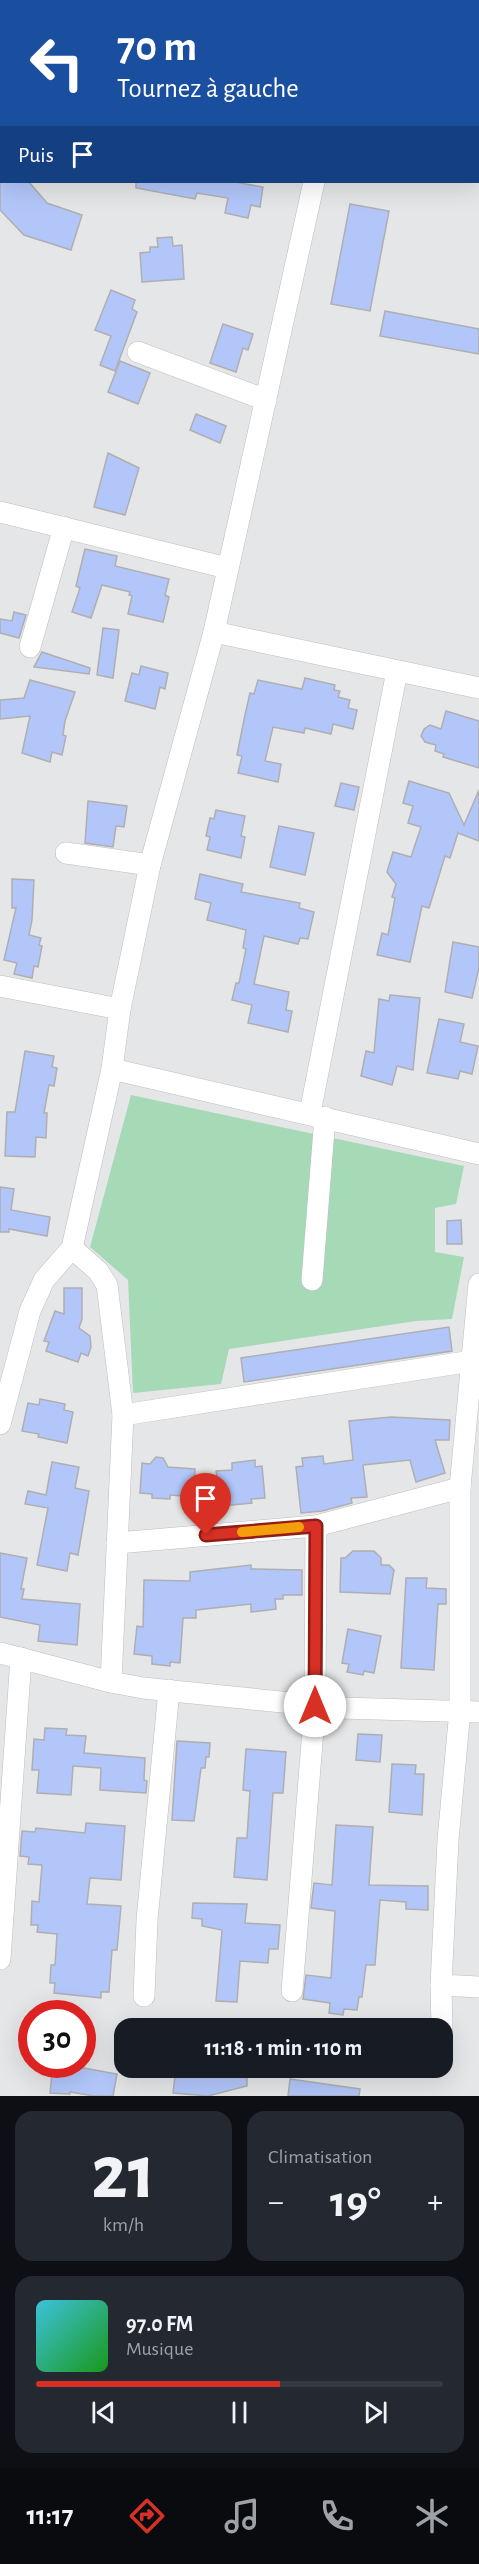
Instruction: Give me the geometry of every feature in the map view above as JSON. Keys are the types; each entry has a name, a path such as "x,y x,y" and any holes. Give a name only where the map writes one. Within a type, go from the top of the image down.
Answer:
{"street":[{"path":"0,1424 30,1311 44,1280 72,1248 112,1069 120,1009 150,865 214,632 314,183"},
{"path":"138,352 266,400"},
{"path":"0,512 227,568"},
{"path":"30,647 63,527"},
{"path":"214,632 479,688"},
{"path":"312,1280 318,1115 397,671"},
{"path":"66,853 150,865"},
{"path":"0,986 120,1009"},
{"path":"112,1069 479,1154"},
{"path":"72,1248 98,1271 107,1285 123,1415 111,1682"},
{"path":"442,2018 441,1985 448,1840 470,1711 460,1488 479,1284"},
{"path":"123,1415 472,1361"},
{"path":"117,1543 316,1526 460,1488"},
{"path":"292,1991 315,1706 316,1526"},
{"path":"0,1653 111,1682 169,1690 341,1708 470,1711"},
{"path":"0,1959 21,1658"},
{"path":"144,1996 147,1920 169,1690"},
{"path":"441,1985 479,1986"}],"green space":[{"path":"131,1095 464,1166 456,1204 435,1208 435,1252 464,1257 452,1319 416,1321 229,1349 221,1384 133,1393 128,1280 90,1247"}],"building":[{"path":"0,183 30,183 47,203 82,215 71,250 24,235 0,210"},
{"path":"136,183 241,183 263,187 260,207 251,205 248,218 225,213 228,198 197,193 195,199 136,188"},
{"path":"350,204 389,211 370,311 331,304"},
{"path":"172,237 173,246 182,245 184,279 142,282 140,253 150,252 150,247 158,247 157,238"},
{"path":"111,290 135,300 132,309 137,312 115,371 100,365 111,336 95,330"},
{"path":"385,311 479,329 479,354 380,336"},
{"path":"223,324 253,334 248,350 243,348 236,372 210,363"},
{"path":"120,361 150,373 138,404 108,392"},
{"path":"196,414 226,426 220,443 190,430"},
{"path":"108,453 139,468 125,515 94,507"},
{"path":"85,549 117,556 115,566 169,579 165,595 169,597 163,622 128,614 132,596 129,595 130,592 102,585 91,618 72,612 80,588 76,586"},
{"path":"14,612 26,615 19,638 0,633 0,619 12,621"},
{"path":"103,628 119,630 113,678 97,675"},
{"path":"42,652 90,668 89,674 34,667"},
{"path":"141,666 168,673 165,689 160,687 155,709 125,701 132,673 139,675"},
{"path":"305,678 335,685 334,690 340,691 338,697 350,700 348,708 357,710 353,729 333,724 331,734 305,728 304,733 273,727 265,761 281,764 278,782 238,773 242,756 237,755 245,715 250,693 254,694 258,680 302,689"},
{"path":"30,680 75,692 65,721 63,735 66,736 62,755 52,752 50,762 22,753 30,716 0,719 0,700 24,698"},
{"path":"446,711 479,721 479,768 443,757 444,754 435,751 436,745 425,742 421,736 424,729 430,725 441,729"},
{"path":"409,781 449,793 464,825 479,790 479,841 458,833 450,858 445,856 429,908 422,906 410,962 377,955 382,933 388,935 395,898 392,897 396,884 387,872 393,852 411,857 421,827 408,823 413,806 403,803"},
{"path":"341,783 359,787 354,810 335,806"},
{"path":"88,801 127,806 124,827 116,826 113,847 85,843"},
{"path":"216,810 245,816 241,836 245,837 241,858 207,850 210,837 206,836 210,818 214,819"},
{"path":"279,826 314,833 305,875 270,867"},
{"path":"200,874 243,884 241,892 300,903 299,908 314,912 308,939 300,938 298,944 264,936 254,984 289,992 286,1010 292,1011 288,1032 248,1023 252,1005 232,1000 236,983 239,983 246,949 243,948 246,930 207,920 211,903 195,899"},
{"path":"12,879 34,880 29,935 41,938 39,945 42,946 38,967 34,966 32,978 14,974 17,963 4,960 16,908 12,908"},
{"path":"453,942 479,947 479,968 472,998 445,992"},
{"path":"390,995 420,998 413,1070 397,1066 392,1085 361,1076 366,1051 374,1053 379,999 389,1001"},
{"path":"439,1019 464,1024 460,1042 478,1046 472,1074 460,1071 458,1079 427,1073"},
{"path":"25,1051 54,1056 52,1067 57,1068 54,1086 49,1085 44,1113 47,1113 46,1138 36,1137 35,1157 5,1156 7,1112 15,1112"},
{"path":"0,1187 14,1189 11,1210 50,1217 47,1236 9,1229 9,1232 0,1232"},
{"path":"461,1220 462,1244 447,1244 447,1221"},
{"path":"64,1288 82,1288 82,1319 79,1328 90,1336 91,1347 88,1356 81,1353 78,1362 46,1351 49,1342 44,1341 55,1311 64,1314"},
{"path":"449,1327 452,1351 244,1382 241,1358"},
{"path":"40,1399 65,1404 64,1410 73,1412 67,1443 22,1431 28,1403 39,1405"},
{"path":"391,1417 450,1420 449,1440 435,1440 445,1473 416,1482 410,1460 363,1465 367,1497 351,1498 352,1503 322,1511 301,1513 296,1467 303,1466 302,1458 323,1456 324,1464 353,1460 349,1421"},
{"path":"156,1457 163,1458 168,1467 195,1469 194,1497 170,1495 170,1499 152,1498 152,1494 140,1493 142,1463 150,1464"},
{"path":"255,1460 255,1467 262,1466 265,1498 251,1499 252,1503 222,1506 216,1471 232,1470 232,1463"},
{"path":"52,1462 79,1467 75,1488 89,1491 78,1555 70,1553 67,1571 37,1565 48,1508 25,1504 28,1491 46,1495"},
{"path":"353,1551 374,1551 381,1558 381,1565 389,1565 394,1570 390,1594 340,1592 341,1558 345,1558"},
{"path":"0,1553 27,1558 21,1589 24,1589 22,1599 80,1604 77,1645 38,1641 40,1625 0,1617"},
{"path":"251,1565 251,1569 302,1570 302,1595 283,1595 283,1599 275,1599 276,1609 251,1612 251,1604 196,1610 196,1618 183,1618 180,1663 170,1662 170,1666 152,1664 152,1656 134,1654 137,1626 143,1627 144,1580 190,1581 190,1572"},
{"path":"406,1578 427,1578 426,1588 446,1589 446,1604 438,1604 434,1670 401,1668"},
{"path":"348,1629 381,1636 374,1673 364,1671 363,1675 347,1672 349,1664 342,1663"},
{"path":"45,1728 67,1729 66,1735 86,1736 84,1753 145,1758 146,1793 100,1790 101,1768 73,1766 71,1795 37,1793 39,1770 32,1770 34,1739 44,1740"},
{"path":"358,1734 382,1735 380,1762 356,1760"},
{"path":"177,1741 210,1743 209,1757 206,1757 205,1768 201,1768 194,1821 172,1820"},
{"path":"246,1749 286,1752 283,1793 273,1793 267,1880 234,1877 237,1838 247,1838 250,1791 243,1790"},
{"path":"392,1764 416,1765 415,1774 424,1774 422,1815 389,1812"},
{"path":"86,1823 125,1826 121,1880 90,1878 87,1904 121,1906 117,1950 112,1950 109,1992 101,1992 101,1998 54,1993 55,1983 50,1983 51,1965 55,1965 57,1934 37,1932 38,1925 31,1925 32,1901 39,1902 42,1865 28,1864 29,1857 20,1856 22,1831 35,1832 36,1828 85,1833"},
{"path":"336,1825 373,1827 369,1885 428,1886 428,1910 406,1909 406,1902 380,1900 375,1965 366,1965 362,1997 359,1997 357,2010 344,2009 343,2015 329,2013 330,2003 303,1999 306,1975 331,1978 335,1911 311,1908 314,1883 332,1885"},
{"path":"193,1903 247,1904 245,1923 280,1925 278,1949 269,1949 268,1963 240,1961 237,2002 216,2001 222,1930 202,1926 202,1919 192,1918"},
{"path":"96,2070 114,2073 114,2078 116,2078 113,2096 70,2092 70,2094 50,2093 52,2078 96,2078"},
{"path":"175,2078 247,2078 247,2086 208,2096 173,2093"},
{"path":"290,2079 360,2089 359,2096 288,2096"}],"slow traffic":[{"path":"242,1532 299,1527"}],"route":[{"path":"206,1535 316,1526 315,1706"}]}
